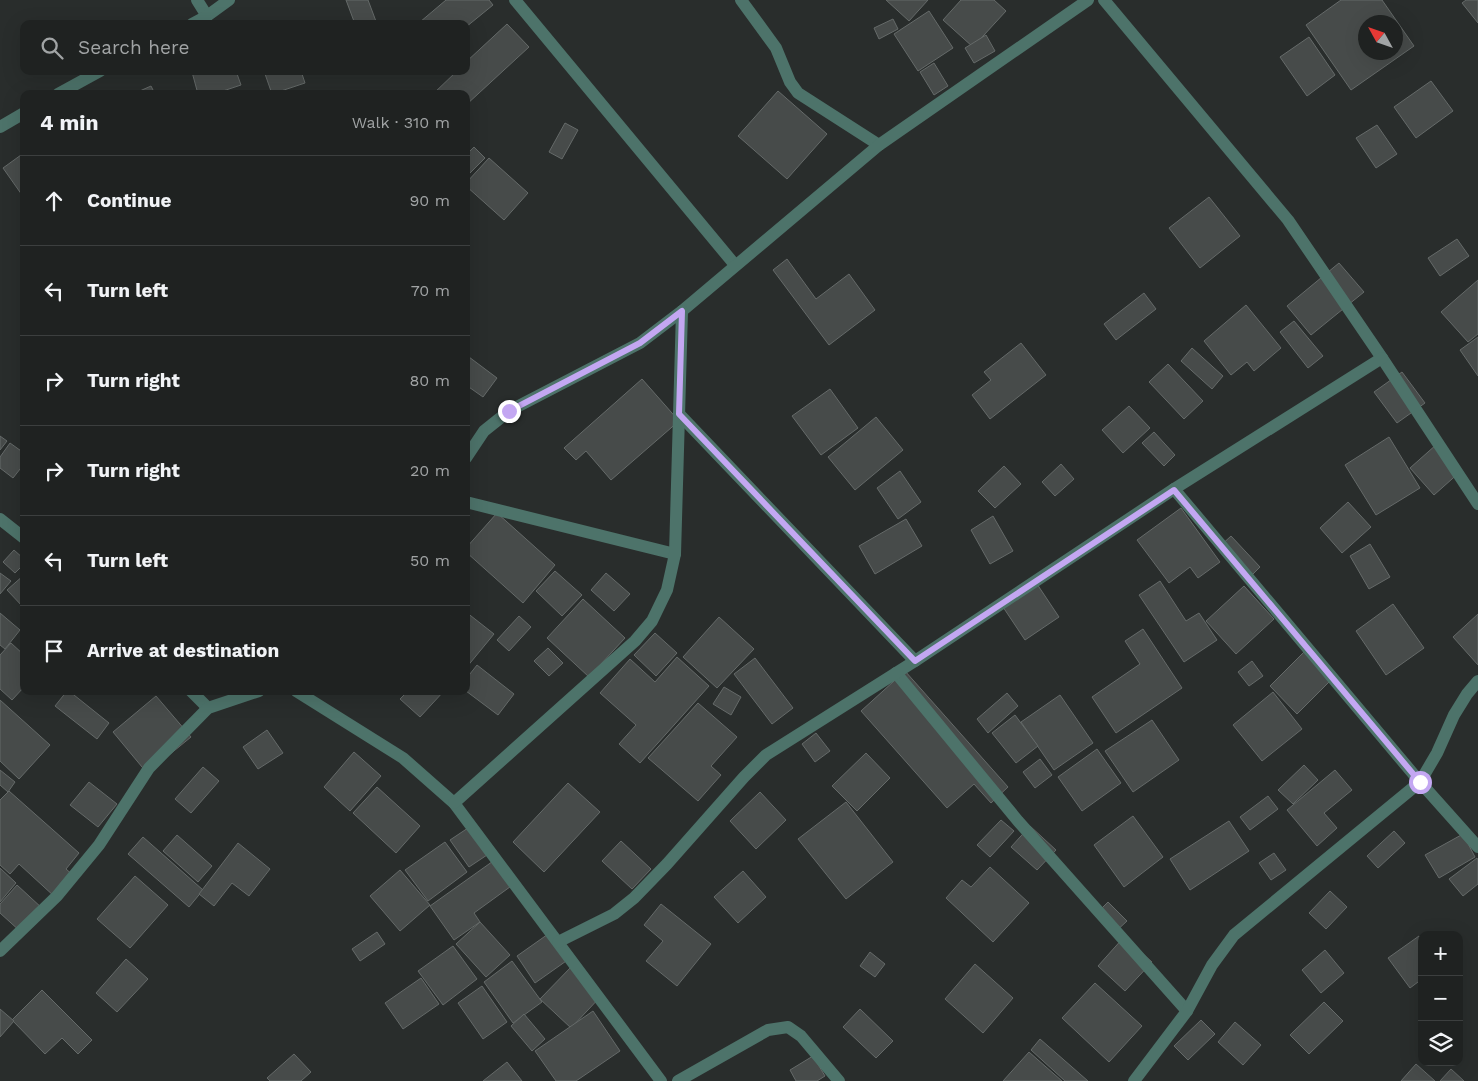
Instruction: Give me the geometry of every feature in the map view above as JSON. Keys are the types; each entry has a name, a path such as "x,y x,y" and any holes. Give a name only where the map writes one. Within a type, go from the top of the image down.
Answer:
{"street":[{"path":"197,0 207,16"},
{"path":"200,20 229,0"},
{"path":"515,0 735,265"},
{"path":"741,0 776,48 790,82 798,92 879,145"},
{"path":"470,452 484,431 509,411 640,343 682,311 879,145 1088,0"},
{"path":"1104,0 1288,220 1478,504"},
{"path":"65,90 93,75"},
{"path":"0,126 20,115"},
{"path":"454,803 635,641 652,621 667,590 674,554 682,311"},
{"path":"558,942 614,914 634,898 667,864 744,776 766,756 915,661 1174,490 1382,358"},
{"path":"679,414 915,661"},
{"path":"1174,490 1420,782 1478,847"},
{"path":"470,503 674,554"},
{"path":"0,519 20,535"},
{"path":"896,673 1018,820 1187,1012"},
{"path":"1134,1081 1187,1012 1212,965 1234,936 1420,782 1437,753 1454,715 1478,681"},
{"path":"195,695 208,708"},
{"path":"0,951 57,896 99,845 149,768 208,708 247,695"},
{"path":"302,695 403,758 454,803 662,1081"},
{"path":"678,1081 768,1030 788,1027 801,1036 839,1081"}],"building":[{"path":"346,0 368,0 376,20 354,20"},
{"path":"446,0 489,0 493,5 470,24 470,20 422,20"},
{"path":"886,0 928,0 909,21"},
{"path":"961,0 994,0 1006,11 973,47 943,20"},
{"path":"1341,0 1382,0 1392,15 1358,15 1358,60 1394,60 1351,90 1306,25"},
{"path":"1466,0 1478,0 1478,23 1462,3"},
{"path":"929,11 953,48 918,71 894,34"},
{"path":"893,19 898,29 879,39 874,28"},
{"path":"507,24 529,47 470,101 470,90 437,90 453,75 470,75 470,58"},
{"path":"1403,30 1414,46 1403,54"},
{"path":"986,35 995,51 974,63 965,48"},
{"path":"1309,37 1335,75 1307,96 1280,57"},
{"path":"934,63 948,86 934,95 920,72"},
{"path":"193,75 237,75 241,85 226,90 197,90"},
{"path":"265,75 302,75 305,83 284,90 271,90"},
{"path":"1431,81 1453,111 1416,138 1394,107"},
{"path":"151,86 153,90 142,90"},
{"path":"778,91 827,134 787,179 738,136"},
{"path":"565,123 578,130 562,159 549,152"},
{"path":"1377,125 1397,154 1376,168 1356,138"},
{"path":"474,147 485,158 470,173 470,151"},
{"path":"20,156 20,192 3,168"},
{"path":"489,158 528,193 504,220 470,190 470,179"},
{"path":"1209,197 1240,236 1200,268 1169,228"},
{"path":"1457,239 1469,256 1440,276 1428,258"},
{"path":"787,259 816,299 849,274 875,310 829,345 773,270"},
{"path":"1339,263 1364,292 1311,335 1287,306"},
{"path":"1478,280 1478,334 1468,342 1441,312"},
{"path":"1144,293 1156,309 1116,340 1104,324"},
{"path":"1246,305 1281,348 1254,371 1247,362 1231,375 1204,341"},
{"path":"1294,321 1323,356 1308,368 1280,332"},
{"path":"1478,337 1478,376 1460,350"},
{"path":"1021,343 1046,375 990,419 972,395 991,380 984,372"},
{"path":"1192,348 1223,376 1212,389 1181,361"},
{"path":"470,358 497,378 483,397 470,388"},
{"path":"1168,364 1203,401 1184,419 1149,382"},
{"path":"1402,372 1425,403 1397,423 1374,392"},
{"path":"642,379 679,421 611,480 586,451 576,460 564,448"},
{"path":"830,389 858,428 821,455 792,416"},
{"path":"1129,406 1150,428 1123,453 1102,430"},
{"path":"876,417 903,450 855,490 828,457"},
{"path":"1154,432 1175,455 1164,466 1142,443"},
{"path":"0,436 7,441 0,450"},
{"path":"1389,437 1420,488 1376,515 1345,465"},
{"path":"10,443 20,450 20,469 13,478 0,468 0,457"},
{"path":"1437,444 1461,471 1434,495 1410,468"},
{"path":"1061,464 1074,479 1055,496 1042,482"},
{"path":"1004,466 1021,484 995,508 978,491"},
{"path":"900,471 921,502 898,519 877,488"},
{"path":"1348,502 1371,527 1342,553 1320,528"},
{"path":"1181,508 1220,562 1198,578 1190,567 1169,583 1137,540"},
{"path":"497,513 555,565 523,603 470,556 470,543"},
{"path":"993,516 1013,551 990,564 971,530"},
{"path":"906,519 922,546 875,574 859,546"},
{"path":"1231,536 1260,567 1248,579 1218,548"},
{"path":"1370,544 1390,577 1369,589 1350,556"},
{"path":"14,550 20,555 20,568 15,573 3,562"},
{"path":"555,571 582,595 562,616 536,591"},
{"path":"0,573 11,581 0,594"},
{"path":"606,573 630,594 614,611 591,590"},
{"path":"20,579 20,604 7,590"},
{"path":"1160,581 1186,621 1199,613 1217,640 1184,662 1139,595"},
{"path":"1037,584 1059,617 1025,640 1003,607"},
{"path":"1244,586 1274,619 1236,654 1206,621"},
{"path":"583,599 625,638 589,677 547,638"},
{"path":"1393,604 1424,648 1386,675 1356,631"},
{"path":"0,613 20,630 5,649 0,645"},
{"path":"1478,614 1478,665 1453,637"},
{"path":"470,615 494,634 470,663"},
{"path":"519,616 531,627 509,651 497,640"},
{"path":"719,617 754,649 717,688 683,657"},
{"path":"1143,629 1182,688 1116,733 1092,697 1140,664 1125,641"},
{"path":"655,633 677,653 656,676 634,655"},
{"path":"11,643 20,651 20,691 12,700 0,689 0,655"},
{"path":"548,648 563,663 549,676 534,661"},
{"path":"1304,652 1331,680 1297,714 1270,686"},
{"path":"677,657 709,686 640,763 619,744 636,725 600,693 630,659 655,682"},
{"path":"755,658 793,708 772,724 734,674"},
{"path":"1252,661 1263,676 1249,686 1238,672"},
{"path":"477,665 514,694 498,715 470,694 470,674"},
{"path":"905,671 1008,787 991,803 974,784 947,808 861,711"},
{"path":"724,687 741,697 731,715 713,704"},
{"path":"1273,692 1302,729 1262,761 1233,725"},
{"path":"1007,693 1018,706 988,733 977,719"},
{"path":"64,695 74,695 109,723 97,739 55,706"},
{"path":"404,695 440,695 420,717 400,699"},
{"path":"1060,695 1093,743 1054,770 1021,722"},
{"path":"156,696 191,737 147,773 113,732"},
{"path":"0,700 50,745 19,779 0,761"},
{"path":"698,703 737,737 711,766 721,775 698,801 648,758"},
{"path":"1015,715 1038,746 1016,763 992,733"},
{"path":"1152,720 1179,760 1133,792 1105,751"},
{"path":"267,730 283,753 258,769 243,747"},
{"path":"816,733 830,751 815,762 802,744"},
{"path":"1097,749 1121,783 1082,811 1058,777"},
{"path":"354,752 381,776 350,811 324,787"},
{"path":"866,753 890,778 857,811 832,786"},
{"path":"1040,759 1052,775 1035,788 1023,772"},
{"path":"1304,765 1318,780 1293,804 1278,790"},
{"path":"203,767 219,781 191,813 175,799"},
{"path":"0,770 15,782 8,792 0,785"},
{"path":"1335,770 1352,790 1324,813 1337,828 1317,846 1287,810"},
{"path":"89,782 117,804 98,827 70,805"},
{"path":"568,783 600,812 544,872 513,842"},
{"path":"377,787 420,826 396,853 353,813"},
{"path":"9,791 79,853 66,869 74,876 55,897 19,864 10,874 0,865 0,800"},
{"path":"760,792 786,820 756,849 730,821"},
{"path":"1268,796 1278,809 1250,830 1240,817"},
{"path":"846,802 893,862 846,899 798,839"},
{"path":"1133,816 1163,857 1124,887 1094,845"},
{"path":"1001,820 1014,831 990,857 977,845"},
{"path":"1229,821 1249,851 1190,890 1170,859"},
{"path":"471,826 490,853 469,867 450,840"},
{"path":"1030,826 1056,850 1037,870 1011,847"},
{"path":"1394,831 1405,843 1378,868 1367,856"},
{"path":"1463,834 1475,857 1439,878 1425,855"},
{"path":"177,835 212,866 198,882 163,851"},
{"path":"143,837 203,890 189,907 128,854"},
{"path":"621,841 651,869 632,889 602,861"},
{"path":"445,842 467,872 428,901 405,870"},
{"path":"238,843 270,869 249,896 232,883 214,906 199,894"},
{"path":"1274,853 1286,870 1271,880 1259,863"},
{"path":"1477,858 1478,884 1463,896 1449,879"},
{"path":"496,859 514,884 474,913 480,922 454,940 430,906"},
{"path":"990,867 1029,903 993,942 946,898 962,880 971,887"},
{"path":"0,868 16,883 0,902"},
{"path":"400,870 430,905 400,931 370,896"},
{"path":"743,871 766,897 738,923 714,897"},
{"path":"135,876 168,905 130,948 97,919"},
{"path":"17,885 43,909 21,932 0,913 0,904"},
{"path":"1330,891 1347,907 1326,929 1309,913"},
{"path":"1108,902 1127,921 1113,934 1095,915"},
{"path":"661,904 711,944 677,986 646,961 663,941 644,925"},
{"path":"480,922 510,955 486,977 456,944"},
{"path":"377,932 385,944 360,961 352,949"},
{"path":"551,932 569,959 535,983 517,956"},
{"path":"1124,937 1152,962 1125,991 1098,966"},
{"path":"1418,937 1418,982 1410,988 1388,958"},
{"path":"453,946 477,979 443,1005 418,971"},
{"path":"1325,950 1344,973 1321,993 1302,970"},
{"path":"870,952 885,964 875,977 860,966"},
{"path":"126,959 148,979 117,1012 96,993"},
{"path":"512,961 542,1002 513,1023 484,982"},
{"path":"975,964 1013,998 983,1033 945,999"},
{"path":"573,965 603,994 571,1028 540,999"},
{"path":"421,978 439,1004 403,1029 385,1003"},
{"path":"1095,983 1142,1026 1109,1062 1062,1018"},
{"path":"482,986 507,1022 483,1039 458,1003"},
{"path":"42,990 92,1040 78,1054 62,1038 45,1054 12,1020"},
{"path":"1324,1002 1343,1021 1309,1054 1290,1035"},
{"path":"0,1009 14,1021 0,1037"},
{"path":"860,1009 893,1041 876,1058 843,1027"},
{"path":"593,1011 620,1051 576,1081 556,1081 535,1051"},
{"path":"524,1014 545,1039 532,1051 511,1026"},
{"path":"1201,1020 1215,1034 1188,1060 1174,1046"},
{"path":"1235,1022 1261,1045 1243,1065 1218,1042"},
{"path":"1040,1039 1088,1081 1065,1081 1031,1050"},
{"path":"1029,1052 1062,1081 1003,1081"},
{"path":"294,1054 311,1072 301,1081 270,1081 267,1078"},
{"path":"813,1056 825,1076 817,1081 796,1081 790,1070"},
{"path":"507,1062 522,1081 483,1081"},
{"path":"1416,1064 1435,1081 1401,1081"},
{"path":"1451,1069 1464,1081 1440,1081"}],"route":[{"path":"509,411 640,343 682,311 679,414 915,661 1174,490 1420,782"}]}
